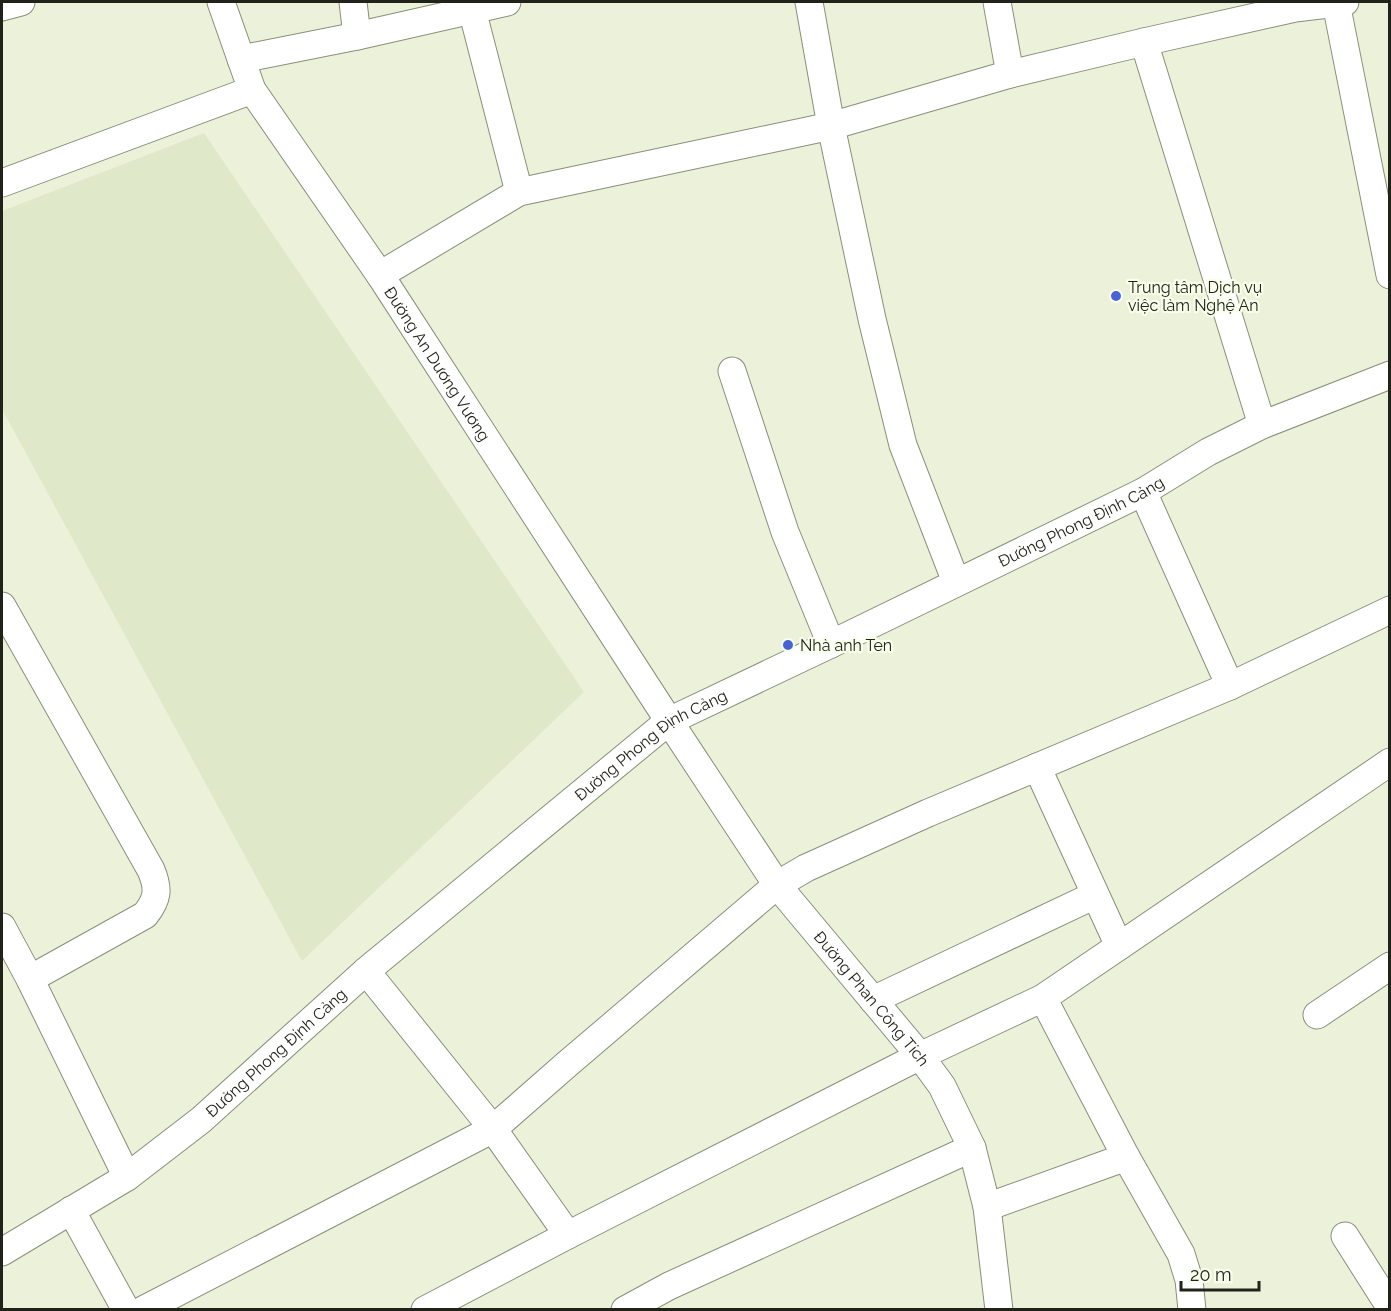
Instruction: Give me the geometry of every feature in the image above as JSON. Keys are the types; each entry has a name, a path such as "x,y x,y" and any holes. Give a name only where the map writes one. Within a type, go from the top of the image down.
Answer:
{"street":[{"path":"2,7 21,2"},
{"name":"Đường An Dương Vương","path":"221,2 252,90 380,275 669,721"},
{"path":"353,2 357,36"},
{"path":"241,59 357,36 471,6 507,2"},
{"path":"809,2 831,126 872,319 903,445 956,582"},
{"path":"997,2 1010,74"},
{"path":"380,275 519,192 831,126 1010,74 1295,5 1340,2 1389,275"},
{"path":"471,6 519,192"},
{"path":"1144,42 1263,425"},
{"path":"2,183 252,90"},
{"path":"732,371 785,532 831,644"},
{"name":"Đường Phong Định Cảng","path":"2,1251 127,1177 201,1120 366,971 669,721 1143,492 1208,452 1263,425 1389,375"},
{"path":"1143,492 1230,686"},
{"path":"2,610 156,882 156,893 152,906 145,915 30,979"},
{"path":"143,1310 493,1129 777,885 806,868 938,808 1230,686 1389,610"},
{"name":"Đường Phan Công Tích","path":"669,721 777,885 920,1056 942,1086 972,1148 987,1208 999,1310"},
{"path":"425,1310 920,1056 1044,998 1389,762"},
{"path":"1036,767 1119,946"},
{"path":"873,1000 1095,895"},
{"path":"3,934 30,979 127,1177"},
{"path":"1317,1015 1389,966"},
{"path":"366,971 493,1129 568,1235"},
{"path":"1044,998 1126,1157 1181,1254 1189,1280 1192,1310"},
{"path":"625,1310 669,1286 972,1148"},
{"path":"987,1208 1126,1157"},
{"path":"71,1210 126,1310"},
{"path":"1346,1236 1389,1307"}],"shaded area":[{"path":"204,133 584,692 302,961 2,409 2,211"}],"place":[{"name":"Trung tâm Dịch vụ việc làm Nghệ An","path":"1116,296"},
{"name":"Nhà anh Ten","path":"788,645"}]}
